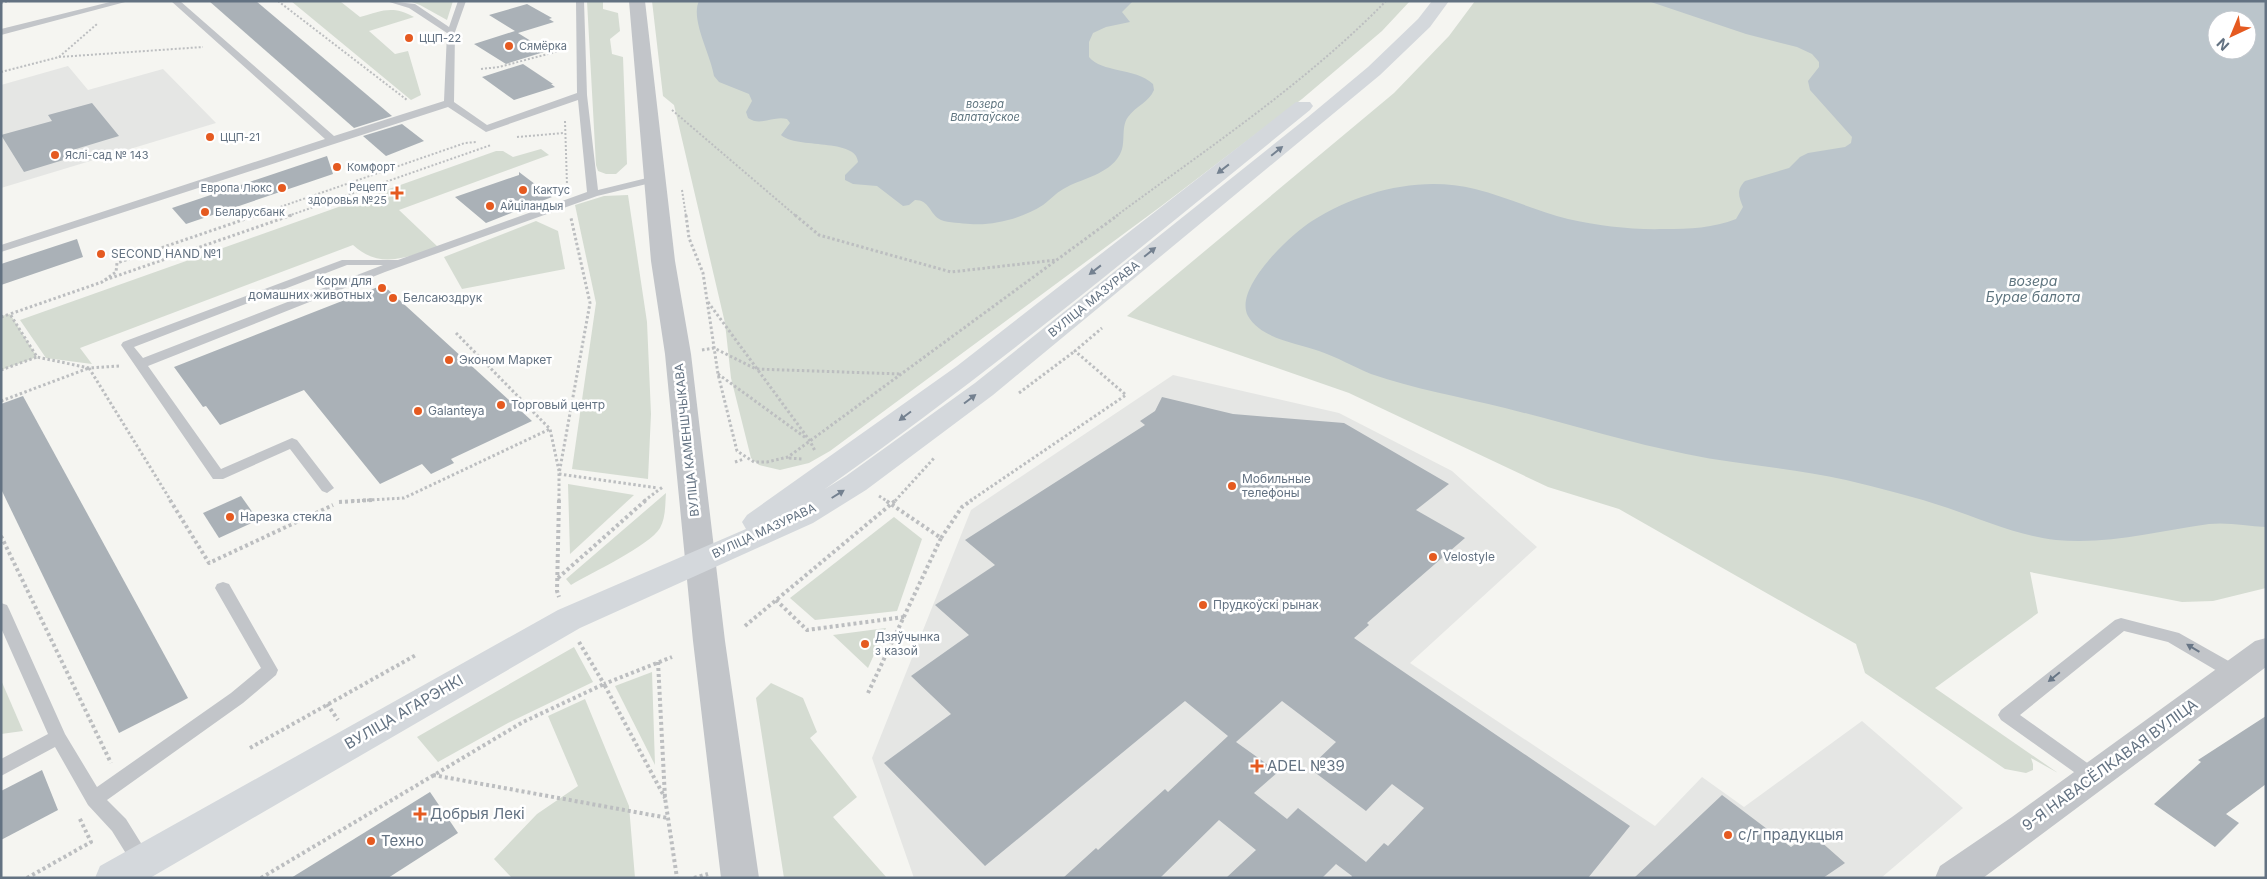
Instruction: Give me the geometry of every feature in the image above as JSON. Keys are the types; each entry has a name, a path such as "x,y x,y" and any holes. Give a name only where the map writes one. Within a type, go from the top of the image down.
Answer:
{"main road":[{"name":"ВУЛІЦА МАЗУРАВА","path":"700,561 834,470 1014,334 1354,66 1419,1"},
{"name":"ВУЛІЦА МАЗУРАВА","path":"700,561 802,516 856,483 969,400 1316,120 1380,65 1424,23 1441,1"},
{"name":"ВУЛІЦА АГАРЭНКІ","path":"128,870 569,619 700,561"}],"street":[{"name":"ВУЛІЦА КАМЕНШЧЫКАВА","path":"637,1 662,261 678,354 700,561 740,878"},
{"name":"9-Я НАВАСЁЛКАВАЯ ВУЛІЦА","path":"1953,878 2266,650"}],"lane":[{"path":"1,32 125,1"},
{"path":"175,1 332,140"},
{"path":"390,1 412,6 451,32"},
{"path":"449,103 451,32 462,1"},
{"path":"580,1 582,95 593,194"},
{"path":"449,103 486,129 582,95"},
{"path":"1,249 449,103"},
{"path":"140,364 405,262 593,194 655,179"},
{"path":"327,488 292,443 218,476 127,345 346,262 405,262"},
{"path":"94,799 237,698 270,670 223,588"},
{"path":"1,609 58,737 94,799 119,825 128,870"},
{"path":"2094,777 2007,715 2121,624 2174,637 2234,673"},
{"path":"1,768 58,737"}],"path":[{"path":"1,3 10,1"},
{"path":"278,1 421,111"},
{"path":"736,462 744,459 764,464 788,458 1302,78 1349,39 1386,1"},
{"path":"59,57 94,26 102,22"},
{"path":"1,72 59,57 158,49 227,47"},
{"path":"481,69 499,67 568,49"},
{"path":"557,591 559,474 590,303 568,203 564,133 567,101"},
{"path":"672,119 671,110 818,235 951,272 1057,260"},
{"path":"515,137 564,133"},
{"path":"102,282 116,272 117,263 465,143 482,141"},
{"path":"1,317 496,144"},
{"path":"682,188 689,238 703,273 718,374 737,451 744,459"},
{"path":"708,302 810,441 816,454"},
{"path":"10,314 37,357"},
{"path":"868,694 941,538 962,507 1126,395 1075,351 1102,328"},
{"path":"456,333 550,429 559,474"},
{"path":"714,348 756,369 902,374"},
{"path":"1,370 37,357 89,368 209,563 343,501 404,498 550,429"},
{"path":"1,401 89,368 140,364"},
{"path":"718,374 810,441"},
{"path":"745,626 892,504 935,457"},
{"path":"559,474 659,488"},
{"path":"557,578 659,488 665,486"},
{"path":"877,495 941,538"},
{"path":"1,536 120,781"},
{"path":"776,600 806,630 904,617"},
{"path":"579,643 604,684 665,798"},
{"path":"250,748 416,655"},
{"path":"261,878 432,774 523,722 604,684 672,657"},
{"path":"658,662 665,798 677,878"},
{"path":"432,774 668,818"},
{"path":"26,878 91,842 79,815"}],"shaded area":[{"path":"291,1 343,1 341,2 360,17 381,11 393,10 414,17 369,31 395,54 408,51 421,95 411,100"},
{"path":"409,1 453,1 447,20"},
{"path":"587,1 603,1 603,9 618,13 620,31 610,39 612,54 623,57 627,164 616,174 606,174 598,171 596,165"},
{"path":"652,1 1410,1 1382,31 1302,99 1160,207 830,451 809,463 780,470 759,465 751,458 731,378 725,323 674,105 663,96"},
{"name":"возера Бурае балота","path":"1475,1 2266,1 2266,588 2213,601 2182,602 2030,572 2038,613 1935,688 2058,773 2031,758 2033,770 2026,773 2005,769 1865,673 1856,644 1619,509 1548,487 1349,393 1127,316 1394,93 1449,36"},
{"name":"Яслі-сад № 143","path":"68,66 88,90 163,69 216,123 1,188 1,85"},
{"path":"541,149 549,155 399,210 438,247 405,257 384,259 363,253 353,245 80,348 92,364 46,358 20,320 496,151 503,151 513,157"},
{"path":"628,195 647,322 651,414 648,479 572,469 596,303 575,205 604,196"},
{"path":"536,221 558,231 565,269 462,289 444,257"},
{"path":"10,314 37,357 1,370 1,316"},
{"name":"Прудкоўскі рынак","path":"1173,375 1339,413 1452,471 1537,547 1410,663 1655,826 1702,777 1744,807 1862,721 1963,808 1881,878 914,878 872,758 971,510"},
{"path":"568,484 634,495 570,554"},
{"path":"666,493 663,519 660,528 654,535 619,559 571,585 566,579"},
{"path":"894,517 922,539 897,611 815,620 790,598"},
{"path":"886,628 868,668 833,635"},
{"path":"574,647 593,682 508,723 438,762 417,737"},
{"path":"652,672 655,765 615,686"},
{"path":"1,680 23,731 1,734"},
{"path":"771,683 803,698 817,732 810,738 857,797 833,817 887,878 784,878 756,698"},
{"path":"585,699 629,806 635,878 512,878 494,859 537,814 578,786 548,716"}],"water":[{"name":"возера Валатаўское","path":"699,1 1133,1 1122,12 1130,22 1106,27 1093,33 1089,42 1089,57 1102,66 1137,75 1145,79 1153,84 1154,90 1149,98 1128,117 1124,126 1123,146 1119,156 1109,167 1064,189 1035,210 1017,217 989,224 947,222 937,217 924,202 915,200 909,205 903,206 877,186 853,184 845,180 845,175 858,162 855,155 848,150 799,142 781,135 790,123 787,119 777,118 758,121 748,118 746,112 752,101 749,94 719,82 714,76 697,17"},
{"name":"возера Бурае балота","path":"1648,1 2266,1 2266,527 2209,524 2095,541 2042,538 2001,527 1923,500 1859,483 1806,472 1706,458 1663,449 1404,384 1371,374 1326,353 1270,335 1254,324 1248,316 1246,304 1249,291 1256,277 1266,263 1291,237 1330,210 1350,201 1391,188 1433,184 1454,185 1487,192 1568,219 1604,226 1653,229 1692,228 1710,226 1736,219 1743,207 1739,191 1745,181 1789,168 1800,157 1808,153 1845,147 1851,143 1852,137 1810,90 1808,81 1819,67 1819,62 1812,54 1797,47 1746,34"}],"building":[{"path":"209,1 256,1 392,116 354,128"},
{"path":"527,4 552,18 549,19 554,22 518,33 547,51 506,64 474,44 515,31 489,15"},
{"path":"523,64 555,87 514,100 482,77"},
{"path":"92,103 119,136 66,152 70,158 24,172 1,135 52,121 48,115"},
{"path":"402,124 424,141 386,156 363,136"},
{"path":"327,156 333,174 186,224 172,208"},
{"path":"519,172 552,197 486,223 455,197 519,175"},
{"path":"77,239 83,257 1,285 1,264"},
{"path":"383,285 532,421 451,459 454,463 431,474 422,464 380,484 304,390 220,425 206,406 203,407 174,367"},
{"path":"23,396 188,698 119,733 1,489 1,404"},
{"name":"Прудкоўскі рынак","path":"1162,397 1233,414 1344,423 1449,484 1416,510 1465,538 1367,623 1369,625 1354,638 1630,826 1588,878 1351,878 1352,876 1336,864 1322,878 1226,878 1256,850 1219,820 1160,878 1063,878 1096,848 1098,850 1165,789 1168,792 1228,736 1185,701 985,866 884,763 951,714 911,676 969,635 935,605 995,565 965,540 1145,425 1140,421 1155,411","holes":["1282,701 1336,742 1309,768 1366,811 1392,784 1424,808 1388,846 1384,843 1366,862 1298,808 1287,819 1254,793 1278,772 1236,742"]},
{"name":"Нарезка стекла","path":"241,496 258,520 219,538 203,513"},
{"path":"2266,716 2266,784 2226,814 2239,823 2215,847 2154,804 2201,762 2198,760"},
{"path":"42,770 58,810 1,840 1,791"},
{"path":"430,792 458,833 388,878 291,878"},
{"name":"с/г прадукцыя","path":"1722,795 1791,847 1811,833 1845,863 1823,878 1634,878"}],"place":[{"name":"ЦЦП-22","path":"409,38"},
{"name":"Сямёрка","path":"509,46"},
{"name":"ЦЦП-21","path":"210,137"},
{"name":"Яслі-сад № 143","path":"55,155"},
{"name":"Комфорт","path":"337,167"},
{"name":"Европа Люкс","path":"282,188"},
{"name":"Кактус","path":"523,190"},
{"name":"Рецепт здоровья №25","path":"397,193"},
{"name":"Айціландыя","path":"490,206"},
{"name":"Беларусбанк","path":"205,212"},
{"name":"SECOND HAND №1","path":"101,254"},
{"name":"Корм для домашних животных","path":"382,288"},
{"name":"Белсаюздрук","path":"393,298"},
{"name":"Эконом Маркет","path":"449,360"},
{"name":"Торговый центр","path":"501,405"},
{"name":"Galanteya","path":"418,411"},
{"name":"Мобильные телефоны","path":"1232,486"},
{"name":"Нарезка стекла","path":"230,517"},
{"name":"Velostyle","path":"1433,557"},
{"name":"Прудкоўскі рынак","path":"1203,605"},
{"name":"Дзяўчынка з казой","path":"865,644"},
{"name":"ADEL №39","path":"1257,766"},
{"name":"Добрыя Лекі","path":"420,814"},
{"name":"с/г прадукцыя","path":"1728,835"},
{"name":"Техно","path":"371,841"}]}
